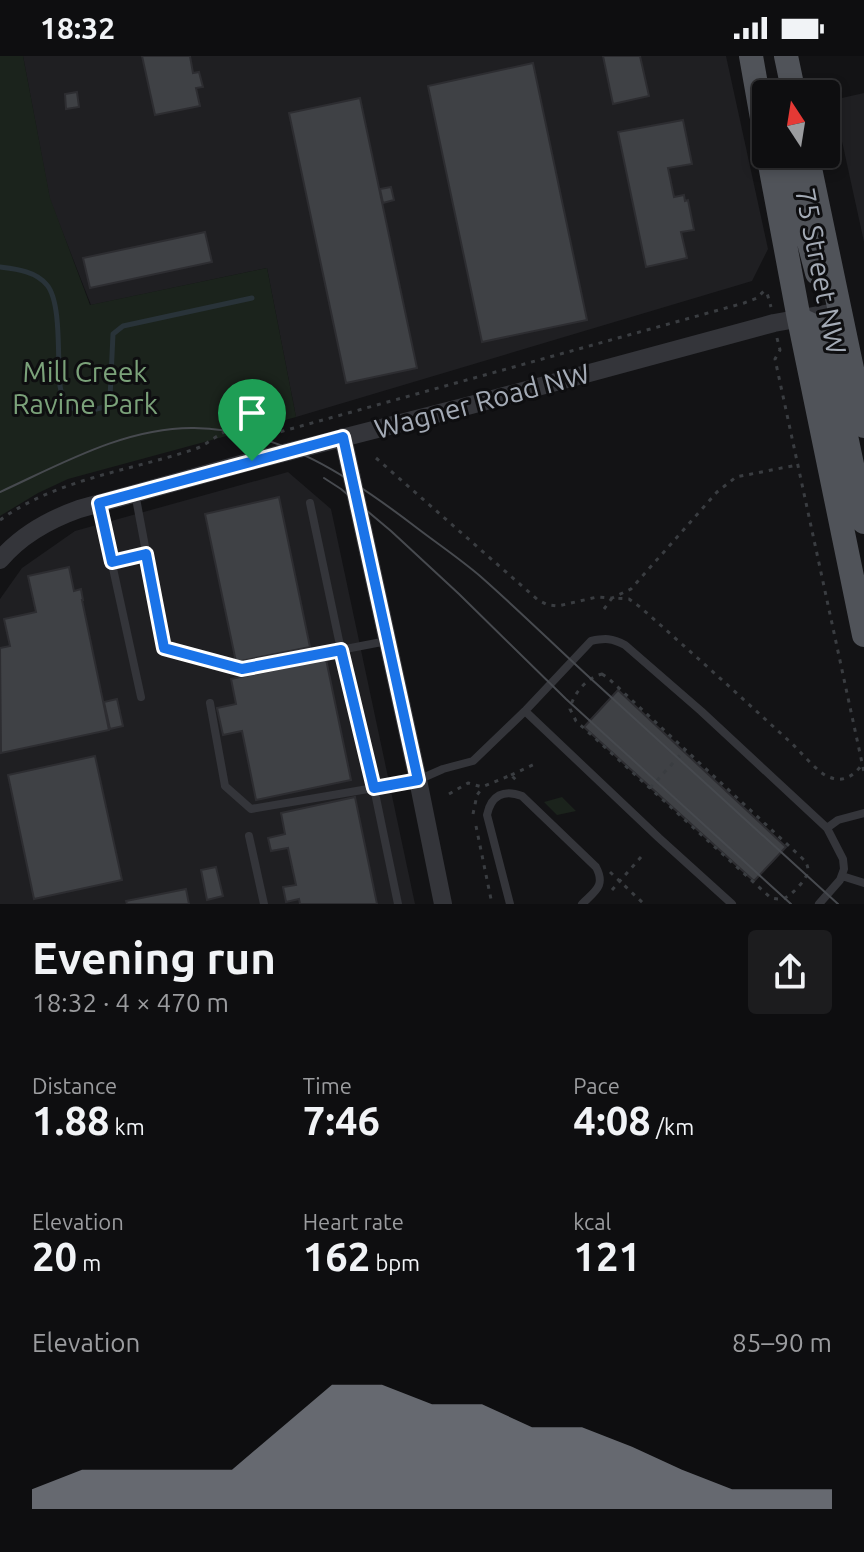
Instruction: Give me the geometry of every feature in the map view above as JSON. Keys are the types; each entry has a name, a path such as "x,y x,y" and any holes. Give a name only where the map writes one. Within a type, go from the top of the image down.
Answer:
{"main road":[{"path":"751,56 755,80"},
{"path":"786,56 791,80"},
{"name":"75 Street NW","path":"771,168 864,635"},
{"path":"790,168 821,286 825,295 841,311"},
{"name":"75 Street NW","path":"810,168 864,426"},
{"path":"799,319 818,328 827,345 864,522"}],"street":[{"name":"Wagner Road NW","path":"0,560 36,528 99,503 774,323 841,311"},
{"path":"343,437 443,904"}],"lane":[{"path":"135,493 164,648 242,669 388,641"},
{"path":"99,503 141,697"},
{"path":"310,503 398,904"},
{"path":"112,562 146,554"},
{"path":"210,703 225,786 251,809 418,780 473,761 591,641 605,638 615,640 625,645 701,711 827,828 843,859 844,869 840,880 819,904"},
{"path":"525,711 732,904"},
{"path":"510,904 487,815 490,803 511,792 522,796 596,867 601,876 600,886 582,904"},
{"path":"827,828 838,820 864,813"},
{"path":"249,836 264,904"},
{"path":"842,876 864,883"}],"path":[{"path":"0,520 39,496 194,449 230,429 258,429 276,433 744,303 757,298 764,291 767,293"},
{"name":"75 Street NW","path":"780,350 775,359 864,772"},
{"path":"376,458 538,600 558,606 597,597 629,599 780,732 824,775 832,779 846,778 862,765"},
{"path":"604,609 612,598 631,589 717,492 736,477 797,465"},
{"path":"602,674 608,678 802,858 808,869 804,880 788,896 771,898 649,788 572,715 571,702 594,676 602,674"},
{"path":"649,788 685,750"},
{"path":"511,775 537,763"},
{"path":"609,893 641,857"}],"shaded area":[{"path":"23,56 726,56 768,249 752,281 296,417 267,268 91,305 50,200"},
{"path":"864,93 864,242 840,132 840,98"},
{"path":"288,472 331,509 415,904 0,904 0,599 22,568 75,531"}],"green space":[{"name":"Mill Creek Ravine Park","path":"0,56 23,56 50,198 90,305 267,268 296,417 68,479 0,516"},
{"path":"562,797 576,811 557,815 544,802"}],"building":[{"path":"142,56 190,56 193,73 199,72 203,87 196,88 200,106 155,115"},
{"path":"603,56 640,56 649,96 613,104"},
{"path":"533,63 587,320 482,342 428,86"},
{"path":"77,92 79,107 66,109 65,94"},
{"path":"360,98 417,368 346,383 289,113"},
{"path":"683,120 692,164 668,168 674,197 684,195 685,201 688,200 694,230 681,232 687,258 646,267 618,132"},
{"path":"391,187 394,200 383,203 380,189"},
{"path":"205,232 212,262 90,288 83,258"},
{"path":"279,497 310,647 236,662 205,514"},
{"path":"69,567 74,591 81,589 109,730 1,753 0,648 10,646 4,619 36,612 28,576"},
{"path":"326,659 351,780 256,800 242,731 223,735 217,708 236,704 231,679"},
{"path":"618,690 786,847 754,881 584,727"},
{"path":"117,699 123,726 110,729 104,702"},
{"path":"95,756 122,880 34,899 8,775"},
{"path":"355,797 377,904 300,904 299,899 286,902 283,887 296,885 288,848 271,851 268,838 285,834 281,813"},
{"path":"216,867 223,896 207,900 201,870"},
{"path":"186,889 189,904 127,904 126,901"}],"waterway":[{"path":"0,267 37,277 52,293 57,318 61,390 65,404 79,411 104,407 110,398 113,334 123,326 252,298"}],"tram line":[{"path":"0,492 94,449 169,429 194,428 256,437 313,460 367,491 480,576 838,904"},
{"path":"324,478 391,531 566,699 791,904"}],"route":[{"path":"343,437 418,780 374,788 341,650 242,669 164,648 146,554 112,562 99,503 252,461 343,437"}]}
